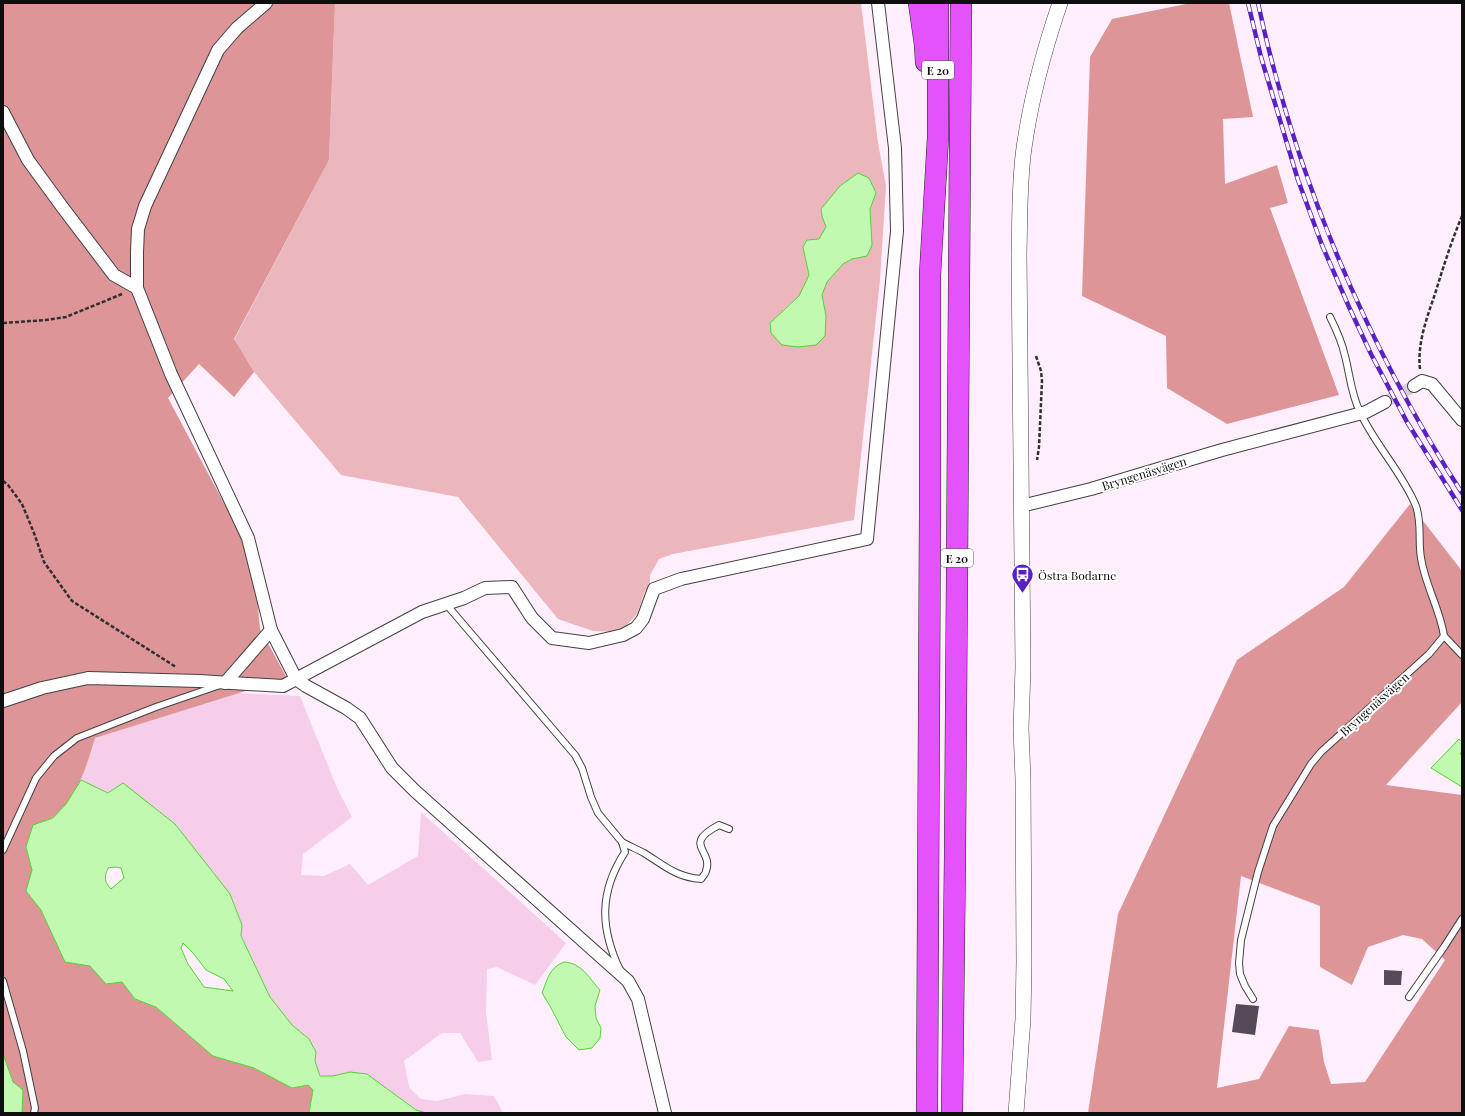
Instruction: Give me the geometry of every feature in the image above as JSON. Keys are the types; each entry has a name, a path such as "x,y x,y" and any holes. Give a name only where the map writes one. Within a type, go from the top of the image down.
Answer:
{"highway":[{"path":"919,3 925,45 927,101 938,138"},
{"name":"E 20","path":"927,1113 930,275 938,138 938,3"},
{"name":"E 20","path":"952,1113 961,3"}],"street":[{"path":"266,3 237,28 218,50 145,206 138,229 137,288 171,374 248,538 271,630 296,679 346,708 360,718 392,768 415,791 628,982 638,999 665,1113"},
{"path":"3,701 42,688 88,678 199,681 225,684 283,686 422,612 464,598 485,588 512,587 532,618 552,638 589,643 623,634 636,628 643,618 654,589 681,579 867,539 897,231 895,148 878,3"},
{"path":"1016,1113 1023,1019 1024,962 1023,779 1020,729 1023,668 1019,254 1024,149 1037,81 1060,3"},
{"path":"3,112 28,160 68,214 114,274 137,288"},
{"path":"1418,383 1432,384 1462,420"},
{"name":"Bryngenäsvägen","path":"1021,506 1091,489 1222,450 1360,414 1385,402"},
{"path":"225,684 271,630"}],"lane":[{"path":"1330,317 1345,355 1355,400 1360,414 1400,477 1416,507 1419,522 1420,557 1425,577 1444,636 1462,655"},
{"path":"446,604 575,755 582,768 591,797 598,813 622,842 643,853 666,868 687,878 701,879 707,870 707,860 700,849 701,839 707,831 719,825 729,830"},
{"name":"Bryngenäsvägen","path":"1253,999 1240,974 1239,963 1241,940 1258,872 1273,826 1311,764 1321,752 1429,654 1444,636"},
{"path":"3,850 36,778 54,756 77,738 225,684"},
{"path":"622,842 625,852 611,877 606,897 604,916 616,962 624,978"},
{"path":"1409,997 1462,919"},
{"path":"3,981 23,1051 35,1108 34,1113"}],"path":[{"path":"1418,383 1419,358 1427,319 1450,244 1462,216"},
{"path":"3,323 66,317 137,288"},
{"path":"3,481 8,485 22,504 44,562 72,601 199,681"}],"shaded area":[{"path":"3,3 335,3 329,160 234,339 254,372 234,397 199,364 168,398 243,539 256,585 260,629 287,678 95,738 85,770 69,802 53,817 33,825 26,847 32,870 26,891 41,910 65,962 90,966 106,984 122,982 135,999 156,1007 213,1056 254,1068 292,1088 308,1085 313,1090 309,1113 22,1113 23,1090 13,1082 3,1054"},
{"path":"335,3 861,3 878,143 886,186 880,280 854,520 673,554 659,559 650,575 650,586 645,591 637,614 626,626 615,632 593,631 558,619 458,497 341,475 254,372 234,340 329,160","holes":["876,193 870,209 871,224 867,256 852,259 843,264 827,282 822,295 826,316 825,336 816,345 783,310 799,296 809,275 803,247 807,240 819,239 826,227 822,216"]},
{"path":"1191,3 1229,3 1253,117 1223,119 1225,184 1277,165 1288,203 1270,208 1339,395 1227,424 1167,388 1166,336 1082,296 1090,57 1112,19"},
{"path":"858,173 869,178 876,193 870,209 872,245 867,256 852,259 843,264 827,282 822,295 826,316 825,336 816,345 798,347 782,345 771,333 770,323 799,296 809,275 803,247 807,240 819,239 826,227 821,209 840,186"},
{"path":"1410,504 1462,571 1462,702 1386,785 1462,795 1462,1113 1088,1113 1118,914 1237,660 1344,587","holes":["1241,876 1320,906 1320,967 1352,985 1368,947 1403,935 1422,939 1445,960 1365,1082 1331,1084 1324,1062 1319,1030 1289,1026 1259,1079 1217,1088"]},
{"path":"238,693 300,696 337,788 352,817 303,854 301,875 324,876 350,864 368,885 418,856 421,812 566,943 535,985 497,967 487,969 486,1012 492,1060 478,1062 460,1033 442,1033 404,1061 409,1087 421,1099 437,1101 465,1094 494,1096 503,1113 426,1113 416,1110 367,1074 350,1072 333,1076 320,1076 315,1061 316,1052 309,1039 292,1025 270,997 241,935 242,925 223,885 175,824 123,783 108,793 81,780 95,738"},
{"path":"1459,739 1462,742 1462,753 1460,753 1462,756 1462,787 1431,768"},
{"path":"81,780 108,793 123,783 175,824 230,894 242,925 241,936 270,997 292,1025 309,1039 316,1052 315,1061 320,1076 333,1076 350,1072 367,1074 416,1110 426,1113 309,1113 313,1090 308,1085 292,1088 254,1068 213,1056 156,1007 135,999 122,982 106,984 90,966 65,962 41,910 26,891 32,870 26,847 33,825 53,818 66,804","holes":["108,868 121,868 124,878 111,889 105,879","183,943 206,970 224,979 233,991 204,987 188,964 181,948"]},
{"path":"564,962 576,965 580,968 589,976 600,990 595,1006 596,1018 601,1028 600,1038 592,1048 579,1050 566,1037 542,993 552,970"},
{"path":"3,1054 13,1082 23,1090 22,1113 3,1113"}],"building":[{"path":"1384,970 1402,971 1401,985 1384,985"},
{"path":"1236,1004 1259,1006 1255,1035 1232,1032"}],"tunnel":[{"path":"1385,402 1414,386"}],"railway":[{"path":"1248,3 1261,57 1298,180 1322,245 1371,354 1407,422 1462,510"},
{"path":"1258,3 1273,68 1292,132 1313,195 1338,257 1365,318 1395,378 1427,436 1462,493"}],"place":[{"name":"Östra Bodarne","path":"1022,594"}]}
